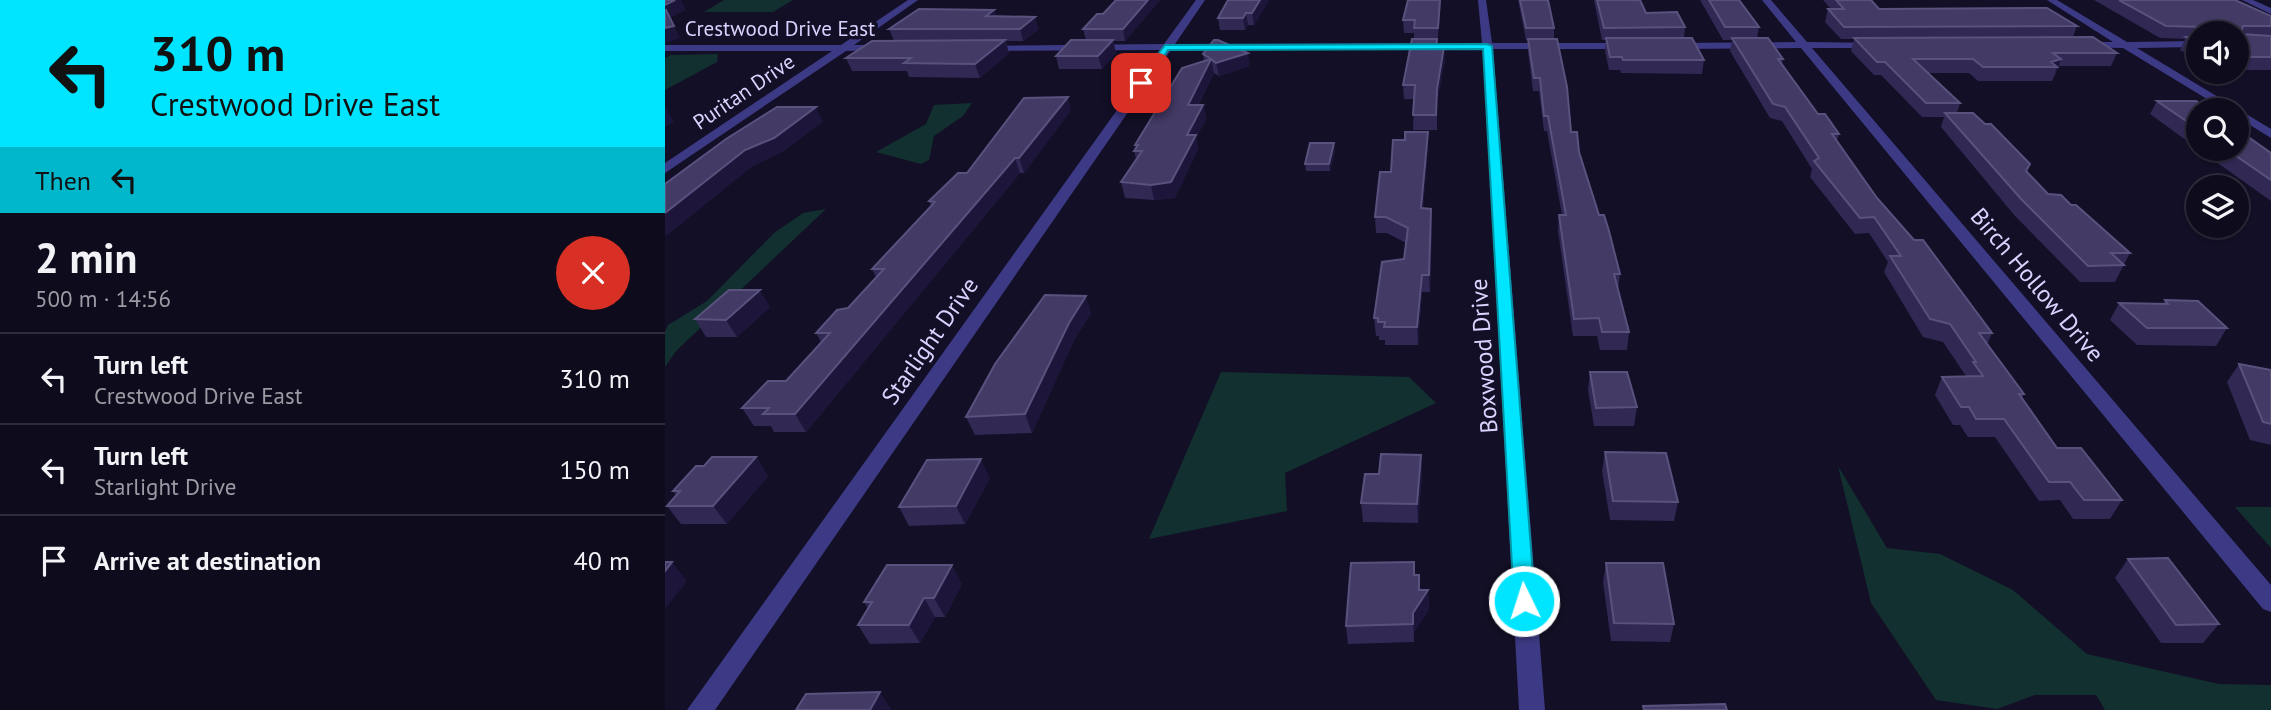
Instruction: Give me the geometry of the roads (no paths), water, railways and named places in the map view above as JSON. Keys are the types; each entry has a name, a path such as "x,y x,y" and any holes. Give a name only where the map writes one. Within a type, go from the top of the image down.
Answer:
{"street":[{"name":"Puritan Drive","path":"665,169 914,0"},
{"name":"Starlight Drive","path":"700,710 1165,47 1201,0"},
{"name":"Boxwood Drive","path":"1482,0 1532,710"},
{"name":"Birch Hollow Drive","path":"1766,0 2271,602"},
{"path":"2051,0 2213,98"},
{"path":"2246,0 2271,11"},
{"path":"2069,45 2186,44"},
{"path":"1666,46 1887,45"},
{"path":"977,48 1639,46"},
{"name":"Crestwood Drive East","path":"665,48 896,48"},
{"path":"2249,120 2271,134"}]}
